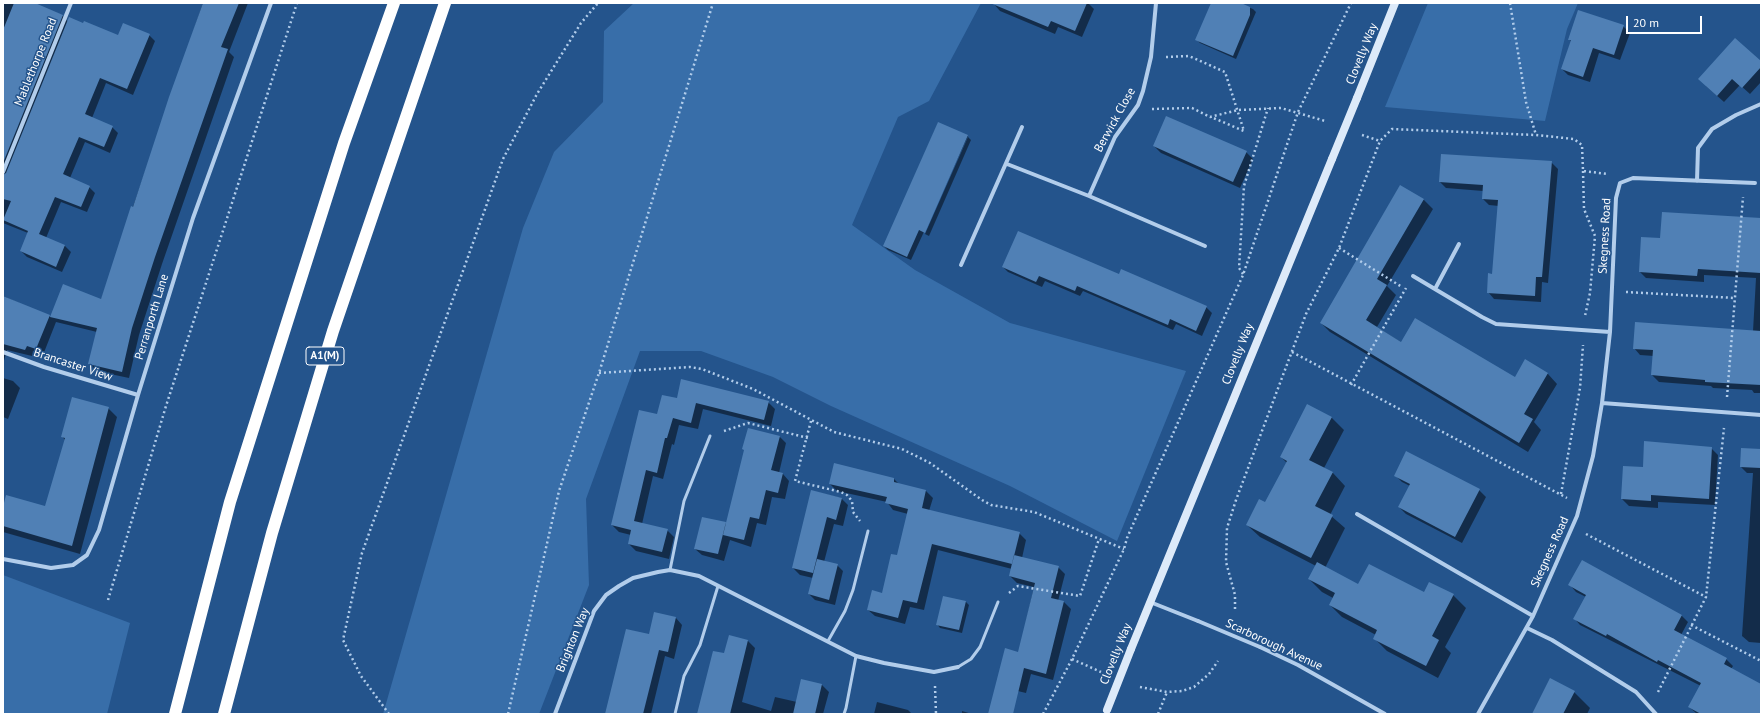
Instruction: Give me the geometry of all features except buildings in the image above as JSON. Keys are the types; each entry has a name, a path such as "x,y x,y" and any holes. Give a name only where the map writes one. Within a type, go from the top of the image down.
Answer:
{"highway":[{"path":"175,714 230,502 340,158 394,3"},
{"name":"A1(M)","path":"224,714 272,533 333,331 445,3"}],"street":[{"name":"Mablethorpe Road","path":"3,172 71,3"},
{"name":"Perranporth Lane","path":"3,559 51,568 73,565 87,555 100,530 138,395 192,218 271,3"},
{"name":"Berwick Close","path":"1089,196 1115,137 1138,105 1143,91 1151,57 1156,3"},
{"name":"Clovelly Way","path":"1106,712 1395,3"},
{"path":"1697,180 1698,148 1712,129 1761,104"},
{"path":"961,265 1007,164 1022,127"},
{"path":"1007,164 1089,196 1205,246"},
{"name":"Skegness Road","path":"1478,714 1533,616 1573,527 1581,502 1593,456 1602,402 1610,332 1616,198 1620,183 1632,178 1756,183"},
{"path":"1435,289 1460,244"},
{"path":"1413,276 1496,324 1610,332"},
{"name":"Brancaster View","path":"3,352 44,367 138,395"},
{"path":"1602,402 1761,415"},
{"path":"1357,514 1533,616"},
{"name":"Brighton Way","path":"555,714 594,611 606,595 633,578 646,573 670,570 699,576 856,656 884,663 934,672 958,667"},
{"name":"Scarborough Avenue","path":"1150,602 1260,647 1298,665 1385,714"},
{"path":"1527,628 1552,640 1636,692 1656,714"}],"lane":[{"path":"670,570 684,501 710,436"},
{"path":"828,641 845,611 853,590 868,531"},
{"path":"675,714 684,676 700,645 718,586"},
{"name":"Brighton Way","path":"958,667 971,659 980,647 998,602"},
{"path":"844,714 856,656"}],"path":[{"path":"108,600 166,406 297,3"},
{"path":"389,714 361,676 344,640 362,553 503,159 537,94 580,23 598,3"},
{"path":"508,714 559,492 599,373 713,3"},
{"path":"1043,714 1072,659 1124,549 1127,538 1243,275 1298,112 1351,3"},
{"path":"1510,3 1526,102 1536,135"},
{"path":"1138,105 1154,109 1192,108 1244,131 1225,72 1189,56 1151,57"},
{"path":"1243,275 1239,268 1244,186 1268,108"},
{"path":"1210,117 1238,110 1280,108 1325,121"},
{"path":"1235,609 1235,595 1226,562 1227,528 1236,500 1306,314 1339,248 1380,141 1392,129 1536,135 1574,139 1582,145 1583,171 1606,173 1620,183"},
{"path":"1362,135 1380,141"},
{"path":"1652,708 1656,695 1706,597 1726,411 1743,182"},
{"path":"1339,248 1406,289"},
{"path":"1351,385 1413,276"},
{"path":"1612,292 1735,298"},
{"path":"1292,352 1351,385 1568,498 1581,502"},
{"path":"599,373 690,367 702,369 753,388 812,420 847,436 902,449 930,463 991,505 1034,512 1124,549"},
{"path":"812,420 795,481 847,495 852,501 853,512 868,531"},
{"path":"710,436 748,422 808,438"},
{"path":"1573,527 1706,597"},
{"path":"998,602 1018,586 1080,596 1099,539"},
{"path":"1691,625 1761,661"},
{"path":"1072,659 1101,672"},
{"path":"1140,687 1167,692 1182,691 1194,687 1209,674 1218,661"},
{"path":"934,672 936,714"},
{"path":"1158,714 1167,692"}],"shaded area":[{"path":"634,3 981,3 929,101 898,117 852,225 915,270 1010,323 1186,371 1117,541 1010,486 831,406 773,377 701,351 640,351 586,499 589,585 539,714 383,714 523,228 554,152 603,102 604,31"},
{"path":"1428,3 1578,3 1567,29 1545,121 1385,107"},
{"path":"3,575 130,623 107,714 3,714"}]}
